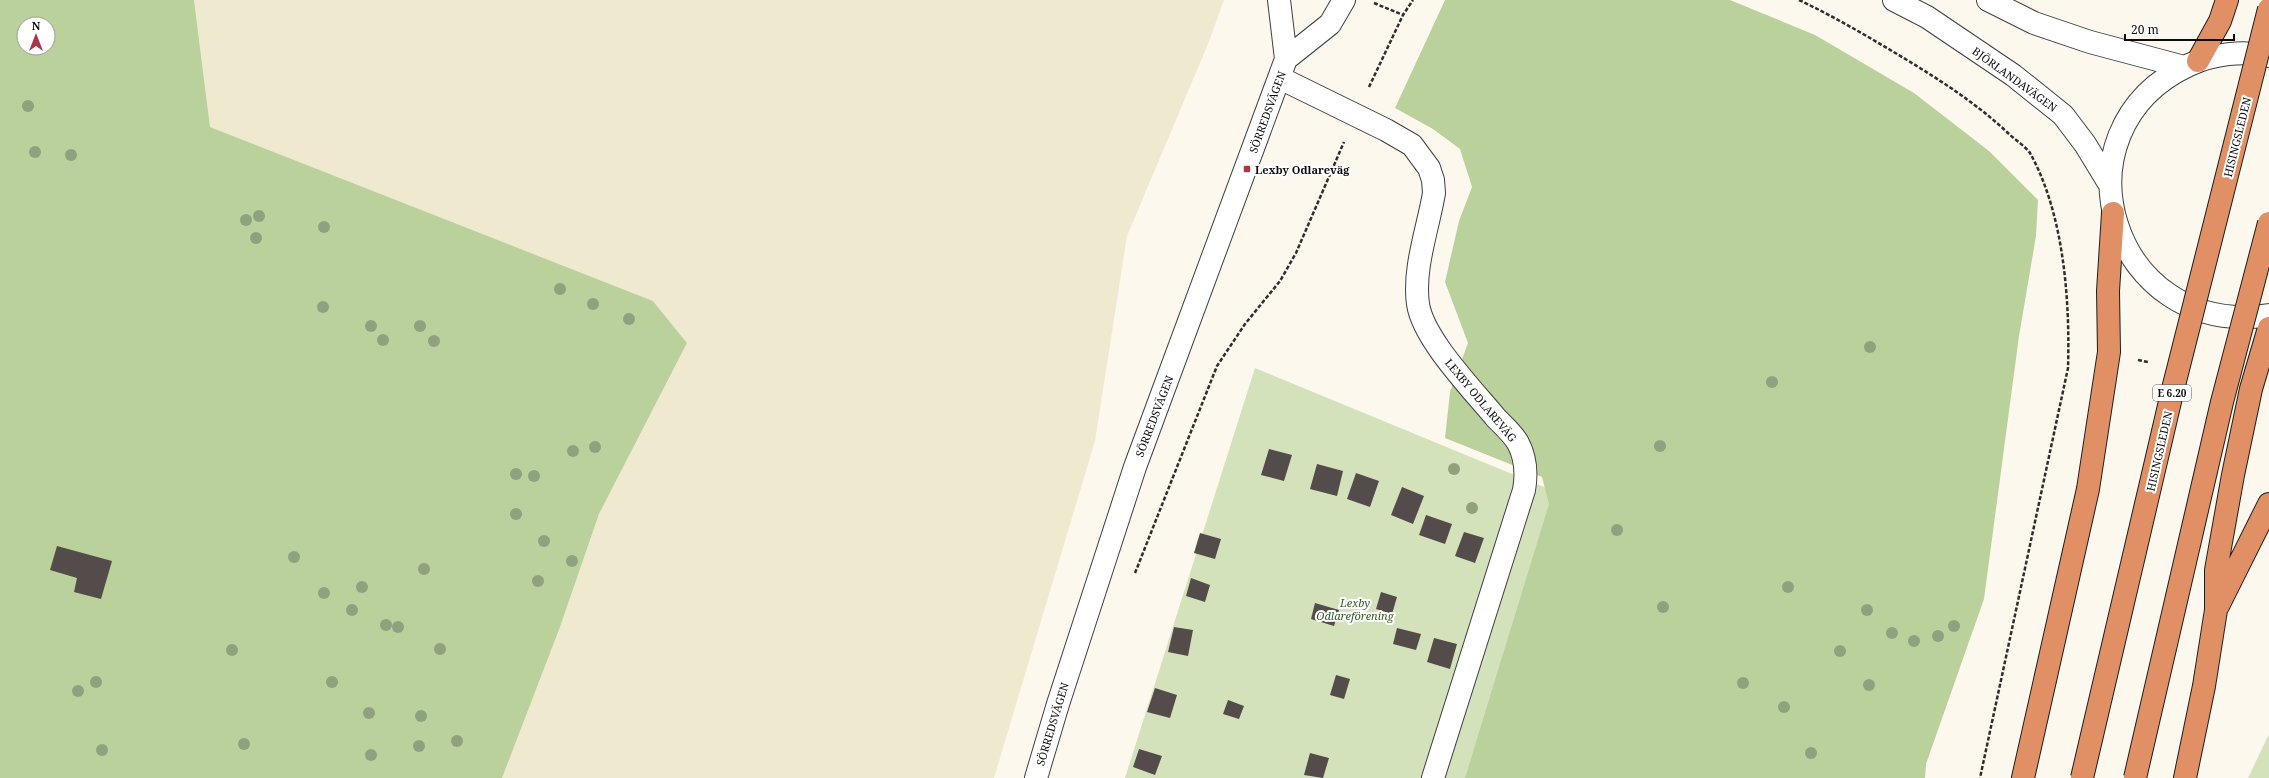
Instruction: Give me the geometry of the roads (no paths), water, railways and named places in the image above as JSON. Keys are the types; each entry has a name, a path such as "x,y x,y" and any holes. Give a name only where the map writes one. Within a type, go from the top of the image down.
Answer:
{"highway":[{"path":"2191,64 2220,21 2227,0"},
{"name":"HISINGSLEDEN","path":"2082,778 2172,393 2269,9"},
{"path":"2022,778 2088,489 2109,352 2108,291 2113,213"},
{"path":"2135,778 2222,402 2269,223"},
{"path":"2186,778 2204,686 2216,610 2216,570 2232,482 2251,389 2269,328"},
{"path":"2216,610 2269,504"}],"street":[{"name":"SÖRREDSVÄGEN","path":"1036,778 1058,704 1135,467 1283,69 1279,0"},
{"name":"SÖRREDSVÄGEN","path":"1283,69 1330,24 1344,0"},
{"name":"BJÖRLANDAVÄGEN","path":"1894,0 1934,22 2012,75 2063,115 2085,144 2110,185"},
{"path":"1988,0 2034,22 2076,37 2191,64"},
{"path":"2269,56 2240,53 2191,64 2154,88 2130,116 2116,149 2110,185 2113,213 2123,241 2139,267 2149,279 2173,298 2193,308 2214,315 2245,318 2269,315"},
{"name":"LEXBY ODLAREVÄG","path":"1283,69 1355,115 1412,145 1429,168 1433,180 1434,193 1417,278 1418,305 1429,331 1444,356 1517,442 1525,461 1526,476 1524,490 1433,778"}],"place":[{"name":"Lexby Odlareväg","path":"1247,169"}],"park label":[{"name":"Lexby Odlareförening","path":"1355,608"}]}
